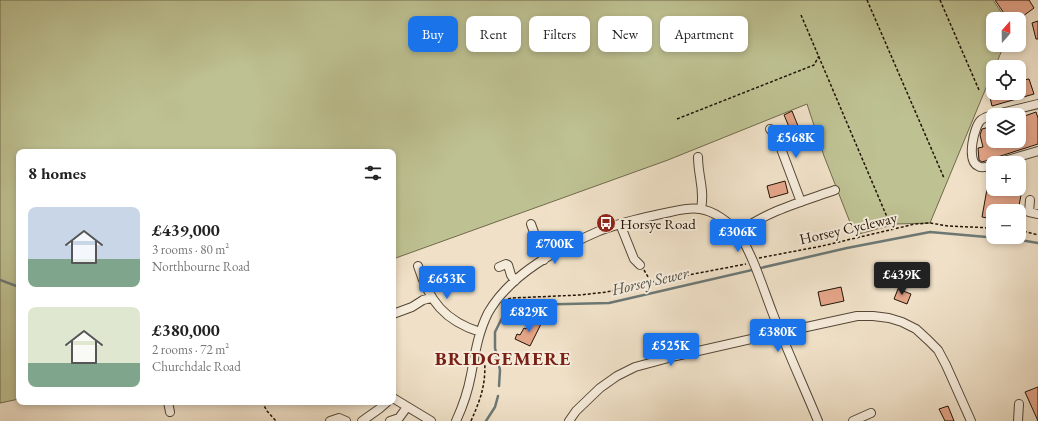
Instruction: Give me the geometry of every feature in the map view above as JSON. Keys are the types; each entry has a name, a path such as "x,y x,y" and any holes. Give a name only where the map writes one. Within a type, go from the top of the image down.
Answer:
{"street":[{"path":"1022,108 1038,104"},
{"path":"986,117 978,124 973,141 971,156 978,167 986,166"},
{"path":"770,129 778,138 802,202"},
{"path":"1021,156 1038,151"},
{"path":"698,157 698,171 703,192 701,209"},
{"path":"738,233 767,215 835,190"},
{"path":"1030,200 1029,212 1038,214"},
{"path":"456,421 468,389 480,332 495,302 515,280 544,260 585,237 636,219 686,209 701,209 727,222 738,233 744,242 818,421"},
{"path":"531,224 544,260"},
{"path":"620,224 634,259 640,265"},
{"path":"499,267 506,264 508,265 515,280"},
{"path":"418,266 431,298 460,324 480,332"},
{"path":"396,313 412,307 423,300 431,298"},
{"path":"569,421 576,410 600,388 617,376 635,367 780,332 857,316 889,318 902,322 920,333 928,340 938,350 946,365 971,421"},
{"path":"396,400 431,421"},
{"path":"1018,421 1019,404"},
{"path":"169,405 170,412"},
{"path":"362,421 384,405"},
{"path":"390,421 399,418 407,407"},
{"path":"853,421 871,413"},
{"path":"330,421 339,418 346,421"}],"path":[{"path":"868,0 944,178"},
{"path":"940,0 979,90"},
{"path":"801,14 890,224"},
{"path":"677,119 814,65 819,56"},
{"name":"Horsey Cycleway","path":"504,301 512,298 580,295 607,292 753,263 760,258 822,246 915,224 930,223 948,226 986,228"},
{"path":"1026,232 1038,235"},
{"path":"640,265 652,282"},
{"path":"472,421 483,391 486,368 484,349"},
{"path":"263,405 266,411 276,421"}],"green space":[{"path":"0,0 993,0 1001,12 986,12 986,52 1001,52 998,60 986,60 986,88 930,223 896,224 855,235 824,156 807,104 668,160 396,258 396,149 16,149 16,400 0,403"}],"building":[{"path":"995,0 1029,0 1034,8 1026,14 1026,12 1003,12"},
{"path":"1038,21 1038,39 1036,39 1032,23"},
{"path":"1029,79 1034,94 1026,96 1026,80"},
{"path":"991,100 1013,100 992,106"},
{"path":"792,111 798,126 790,129 784,115"},
{"path":"1036,112 1038,118 1038,144 1026,148 1026,116"},
{"path":"986,128 986,148 1026,148 1001,156 986,156 986,161 982,162 979,160 978,148 983,147 980,135 982,129"},
{"path":"785,181 788,193 770,198 767,186"},
{"path":"986,195 986,196 1021,196 1019,204 986,204 986,218 982,217"},
{"path":"841,287 844,301 821,306 818,292"},
{"path":"898,289 911,294 907,304 894,299"},
{"path":"531,319 541,324 530,346 515,339 517,334 520,335 524,328 526,329"},
{"path":"1038,387 1038,421 1025,392"},
{"path":"948,406 954,421 945,421 939,409"}],"waterway":[{"name":"Horsey Sewer","path":"499,386 500,370 495,348 495,332 503,316 511,309 523,305 609,303 847,248 930,232 1038,243"},
{"path":"0,280 16,286"},
{"name":"Horsey Sewer","path":"486,421 495,407 498,396"}],"place":[{"name":"Horsye Road","path":"606,223"}],"district":[{"name":"BRIDGEMERE","path":"503,358"}]}
